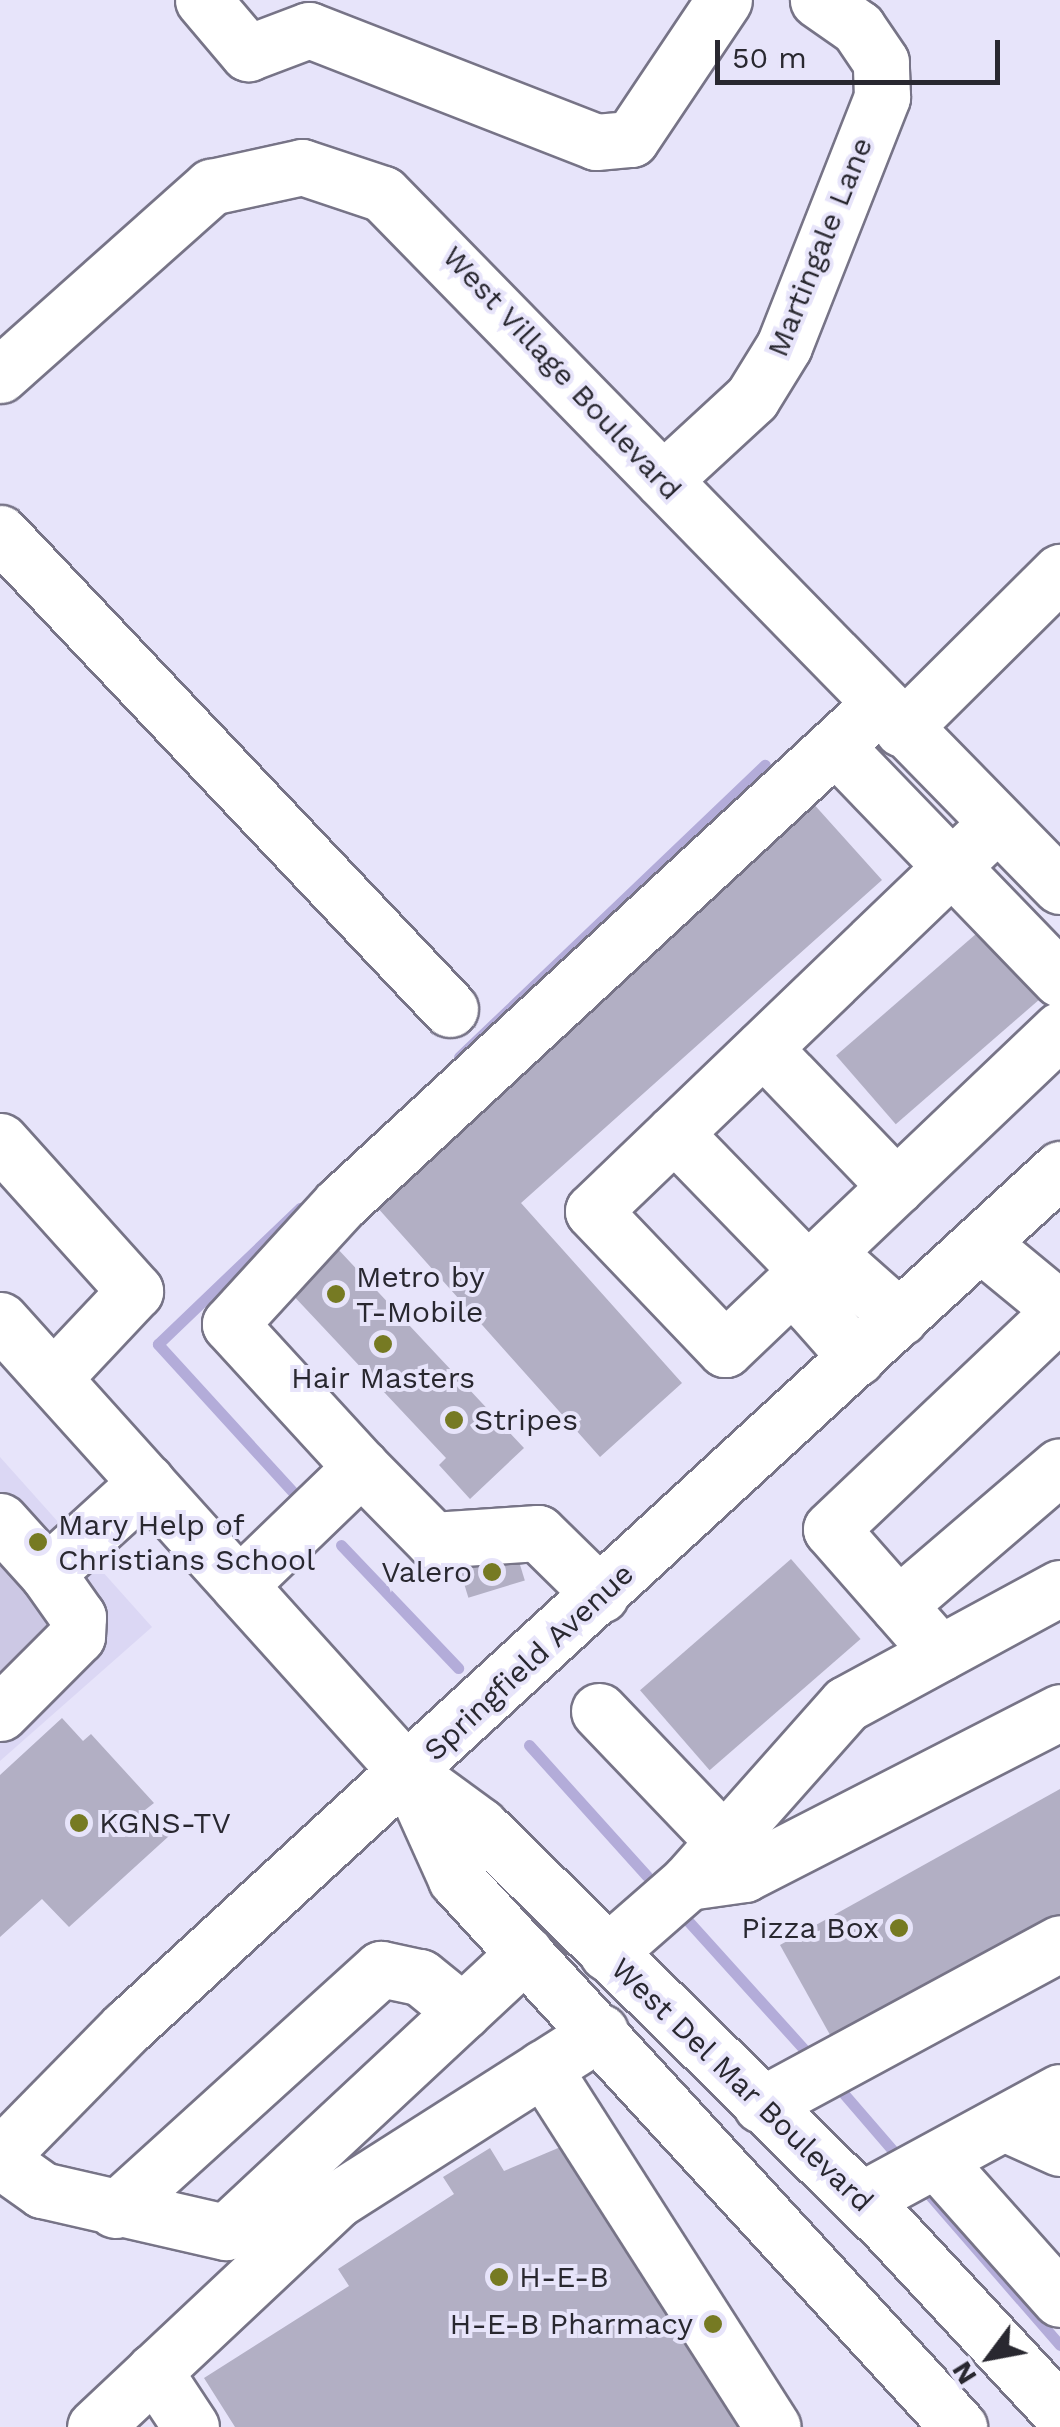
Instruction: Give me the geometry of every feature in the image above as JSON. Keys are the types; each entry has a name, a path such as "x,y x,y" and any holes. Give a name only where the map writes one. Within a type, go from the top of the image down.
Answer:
{"main road":[{"path":"203,0 248,53 308,30 596,142 631,140 724,0"},
{"name":"Martingale Lane","path":"663,480 752,398 784,346 882,98 881,62 858,28 818,0"},
{"name":"West Village Boulevard","path":"6,357 211,186 302,167 369,188 414,217 891,717 1060,886"},
{"path":"0,533 450,1009"},
{"path":"602,1595 538,1533 432,1540 230,1324 340,1204 835,746 891,717 1060,572"},
{"path":"835,746 1060,979"},
{"path":"997,823 593,1211 725,1349 1060,1030"},
{"path":"763,1048 896,1186"},
{"path":"674,1134 808,1270 811,1306 857,1358"},
{"path":"0,1141 135,1291 52,1378"},
{"name":"Springfield Avenue","path":"0,2158 126,2028 409,1774 1060,1169"},
{"path":"940,1653 831,1529 1055,1297 980,1244"},
{"path":"808,1270 846,1270 900,1318"},
{"name":"West Del Mar Boulevard","path":"0,1320 409,1774 480,1826 606,1954 861,2200 1060,2412"},
{"path":"898,1605 1060,1466"},
{"path":"239,1585 361,1467"},
{"path":"47,1573 147,1482"},
{"path":"0,1521 47,1573 78,1618 76,1636 0,1713"},
{"path":"606,1954 688,1882 846,1704 1060,1588"},
{"path":"599,1711 724,1842"},
{"path":"688,1882 744,1874 1060,1712"},
{"name":"West Del Mar Boulevard","path":"409,1774 456,1879 600,2032 936,2419"},
{"path":"761,2105 1060,1943"},
{"path":"0,2158 42,2190 116,2210 226,2232 526,1953"},
{"path":"116,2210 288,2036 381,1969 403,1969 463,2012"},
{"path":"95,2427 338,2199 600,2032"},
{"path":"543,2068 651,2224 688,2307 766,2416"},
{"path":"861,2200 1060,2092"},
{"path":"1004,2123 1060,2148"},
{"path":"936,2160 1060,2299"},
{"path":"936,2419 1002,2347"},
{"path":"154,2371 191,2427"}],"shaded area":[{"name":"Mary Help of Christians School","path":"0,1457 152,1627 0,1761"},
{"path":"0,1552 48,1608 52,1629 0,1687"}],"building":[{"path":"811,801 882,880 521,1203 682,1383 600,1457 368,1197"},
{"path":"984,927 1044,996 896,1124 836,1056"},
{"path":"336,1247 524,1448 470,1499 439,1465 446,1458 289,1291"},
{"name":"Valero","path":"514,1545 525,1580 468,1598 458,1562"},
{"path":"791,1559 861,1639 710,1770 640,1690"},
{"name":"KGNS-TV","path":"62,1718 83,1741 91,1734 154,1803 145,1810 169,1836 69,1927 42,1899 0,1937 0,1775"},
{"path":"1060,1789 1060,1932 839,2051 780,1945"},
{"name":"H-E-B","path":"570,2143 751,2427 235,2427 204,2378 349,2286 338,2269 454,2194 443,2177 490,2148 504,2171"}],"waterway":[{"path":"459,1057 765,765"},
{"path":"292,1491 158,1344 300,1208"},
{"path":"341,1545 458,1668"},
{"path":"529,1745 647,1876"},
{"path":"689,1922 809,2055"},
{"path":"838,2087 895,2153"},
{"path":"926,2191 1060,2345"}],"place":[{"name":"Metro by T-Mobile","path":"336,1294"},
{"name":"Hair Masters","path":"383,1344"},
{"name":"Stripes","path":"454,1420"},
{"name":"Mary Help of Christians School","path":"38,1542"},
{"name":"Valero","path":"492,1572"},
{"name":"KGNS-TV","path":"79,1823"},
{"name":"Pizza Box","path":"899,1928"},
{"name":"H-E-B","path":"499,2277"},
{"name":"H-E-B Pharmacy","path":"713,2324"}]}
